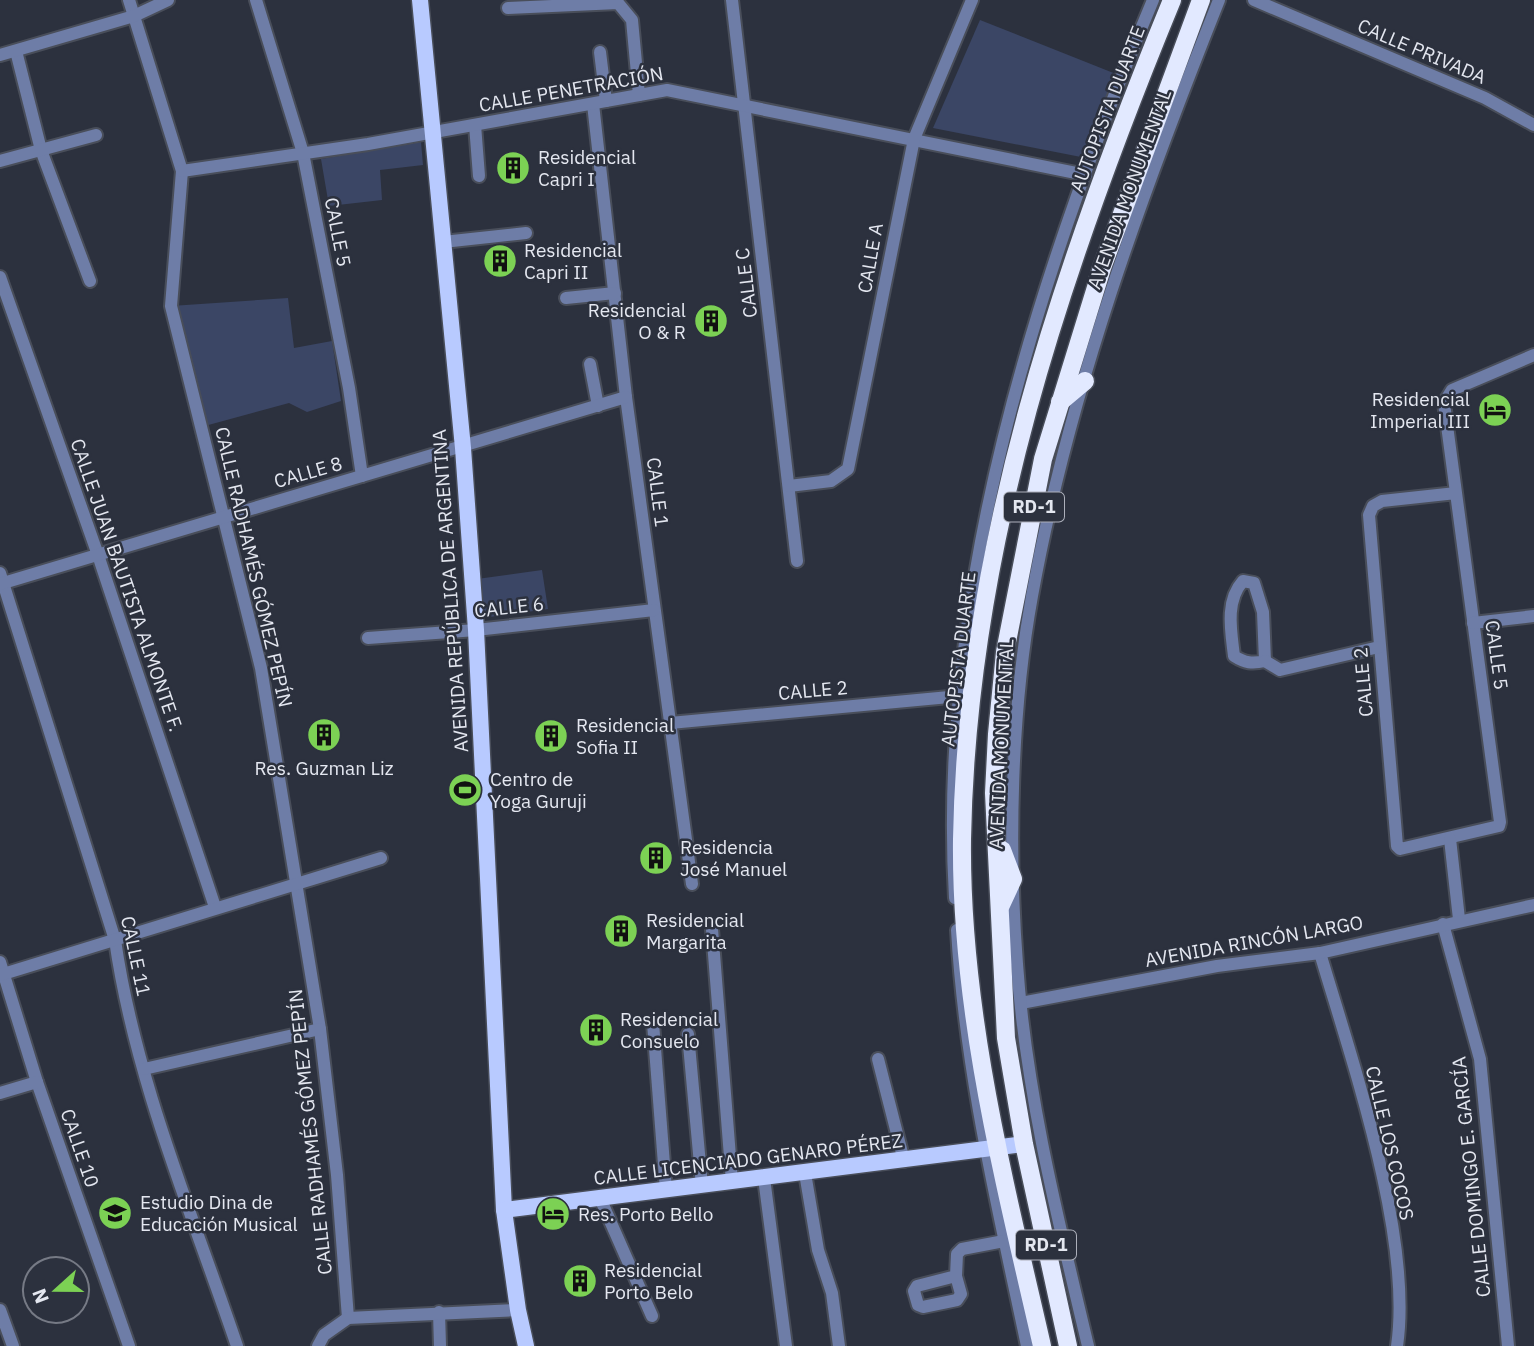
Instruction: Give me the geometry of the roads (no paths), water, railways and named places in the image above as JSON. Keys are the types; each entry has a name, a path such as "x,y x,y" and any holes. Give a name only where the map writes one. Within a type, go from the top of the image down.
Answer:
{"highway":[{"name":"AUTOPISTA DUARTE","path":"1042,1346 991,1150 977,1032 962,840 968,745 981,624 1005,491 1045,348 1097,192 1172,0"},
{"name":"RD-1","path":"1068,1346 1024,1144 1006,1038 994,793 1005,652 1044,458 1060,402 1106,255 1201,0"},
{"path":"1060,402 1086,375 1077,347"},
{"path":"997,837 1013,879 999,908"}],"main road":[{"name":"AVENIDA REPÚBLICA DE ARGENTINA","path":"420,0 463,448 476,630 504,1210 517,1310 526,1346"},
{"name":"CALLE LICENCIADO GENARO PÉREZ","path":"504,1210 1024,1144"}],"street":[{"name":"CALLE RADHAMÉS GÓMEZ PEPÍN","path":"129,0 182,171 171,306 261,668 320,1029 337,1175 348,1318"},
{"path":"0,55 134,16 168,0"},
{"name":"CALLE 5","path":"256,0 303,153 349,388 362,476"},
{"name":"CALLE C","path":"732,0 797,561"},
{"name":"CALLE A","path":"789,486 831,481 848,469 914,139 972,0"},
{"name":"AVENIDA MONUMENTAL","path":"1027,1346 1004,1241 960,975 953,869 960,696 971,598 989,495 1058,255 1153,0"},
{"name":"AVENIDA MONUMENTAL","path":"1088,1346 1041,1135 1021,1003 1013,879 1021,674 1031,599 1060,469 1086,375 1143,201 1219,0"},
{"name":"CALLE PRIVADA","path":"1254,0 1485,98 1534,125"},
{"path":"509,8 618,3 632,19 639,94"},
{"path":"16,51 41,150 90,281"},
{"name":"CALLE 1","path":"600,52 599,103 626,397 692,884"},
{"name":"CALLE PENETRACIÓN","path":"182,171 432,133 639,94 678,91 1086,175"},
{"path":"475,125 479,176"},
{"path":"0,162 96,135"},
{"path":"443,242 526,233"},
{"name":"CALLE JUAN BAUTISTA ALMONTE F.","path":"0,276 98,555 215,907"},
{"path":"566,298 615,293"},
{"name":"CALLE 5","path":"1450,839 1496,829 1500,822 1444,403 1452,390 1534,355"},
{"path":"590,364 598,406"},
{"name":"CALLE 8","path":"1,580 98,555 463,448 626,397"},
{"name":"CALLE 2","path":"1450,839 1400,849 1397,846 1370,509 1382,501 1456,493"},
{"name":"CALLE 11","path":"1,580 115,940 122,989 144,1069 237,1346"},
{"path":"1265,661 1259,593 1254,583 1243,581 1235,591 1231,609 1234,656 1243,662 1265,661 1280,670 1379,647"},
{"name":"CALLE 6","path":"368,638 476,630 654,610"},
{"path":"1473,624 1534,615"},
{"name":"CALLE 2","path":"670,723 960,696"},
{"path":"1450,839 1459,919"},
{"path":"1,970 115,940 381,858"},
{"name":"AVENIDA RINCÓN LARGO","path":"1021,1003 1217,966 1320,953 1459,919 1534,905"},
{"name":"CALLE DOMINGO E. GARCÍA","path":"1443,923 1480,1059 1508,1346"},
{"path":"712,929 732,1182"},
{"name":"CALLE LOS COCOS","path":"1320,953 1382,1181 1394,1243 1400,1307 1397,1346"},
{"name":"CALLE 10","path":"1,970 129,1346"},
{"path":"653,1023 666,1190"},
{"path":"144,1069 320,1029"},
{"path":"688,1034 702,1186"},
{"path":"878,1059 904,1161"},
{"path":"0,1093 37,1082"},
{"path":"805,1173 818,1250 832,1293 839,1346"},
{"path":"764,1178 786,1346"},
{"path":"600,1198 652,1316"},
{"path":"957,1276 957,1254 962,1249 1004,1241"},
{"path":"0,1310 13,1346"},
{"path":"318,1346 324,1335 348,1318 517,1310"},
{"path":"439,1312 440,1346"}],"place":[{"name":"Residencial Capri I","path":"513,168"},
{"name":"Residencial Capri II","path":"500,261"},
{"name":"Residencial O & R","path":"711,321"},
{"name":"Residencial Imperial III","path":"1495,410"},
{"name":"Res. Guzman Liz","path":"324,735"},
{"name":"Residencial Sofia II","path":"551,736"},
{"name":"Centro de Yoga Guruji","path":"465,790"},
{"name":"Residencia José Manuel","path":"656,858"},
{"name":"Residencial Margarita","path":"621,931"},
{"name":"Residencial Consuelo","path":"596,1030"},
{"name":"Estudio Dina de Educación Musical","path":"115,1213"},
{"name":"Res. Porto Bello","path":"553,1214"},
{"name":"Residencial Porto Belo","path":"580,1281"}]}
